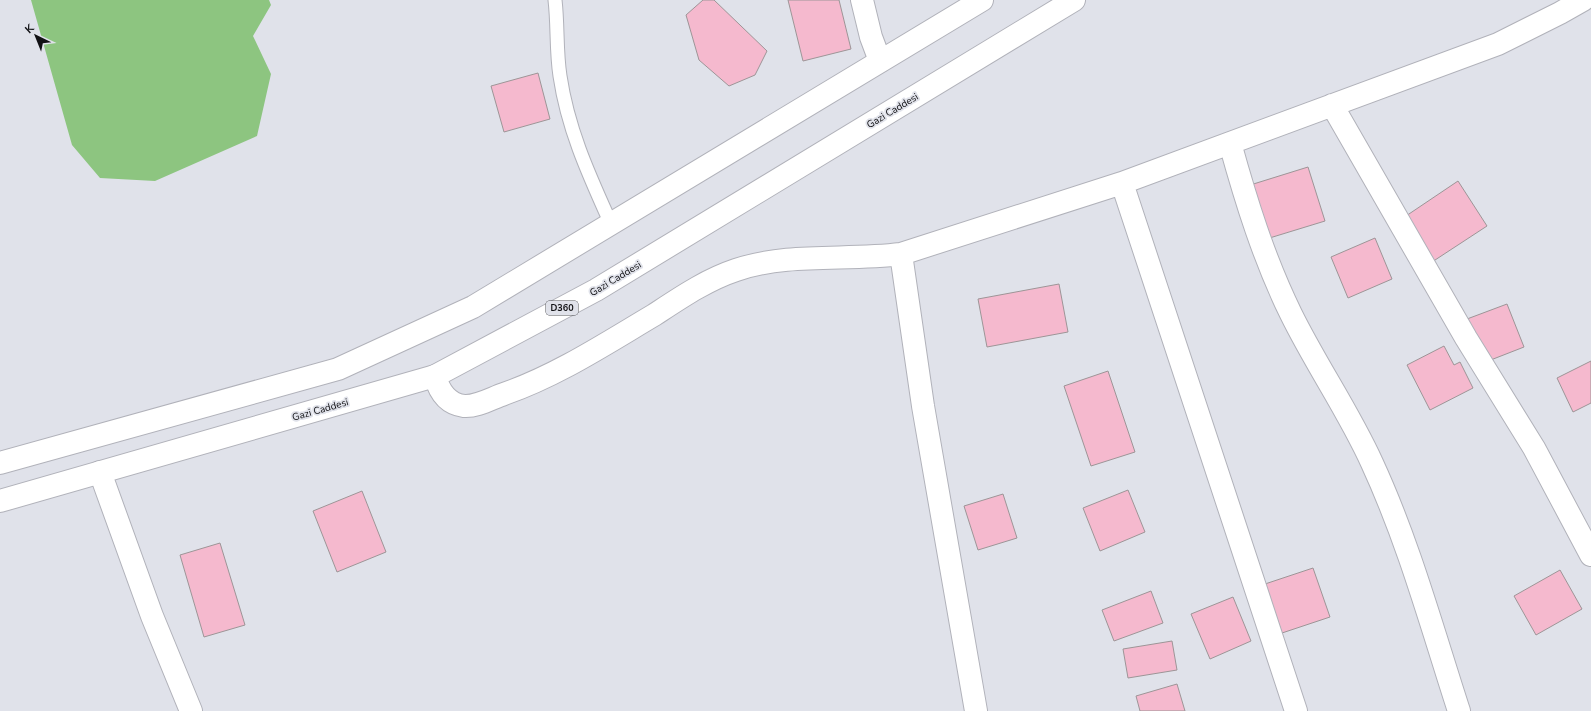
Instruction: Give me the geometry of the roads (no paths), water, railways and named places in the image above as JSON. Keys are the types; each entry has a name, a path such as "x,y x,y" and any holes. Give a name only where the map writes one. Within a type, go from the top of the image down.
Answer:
{"main road":[{"path":"862,0 871,37 880,61"},
{"path":"0,463 338,369 473,307 982,0"},
{"name":"Gazi Caddesi","path":"0,501 435,376 596,290 1074,0"},
{"path":"435,376 442,394 449,400 456,404 473,405 546,377 580,360 694,289 735,270 782,259 863,258 901,254 1122,183 1498,44 1583,0"},
{"path":"1332,105 1466,338 1534,448 1591,555"},
{"path":"1230,143 1244,194 1275,279 1308,347 1356,430 1403,537 1459,711"},
{"path":"1122,183 1296,711"},
{"path":"901,254 923,406 976,711"},
{"path":"100,472 152,616 190,711"}],"lane":[{"path":"555,0 560,76 571,128 581,157 611,224"}]}
